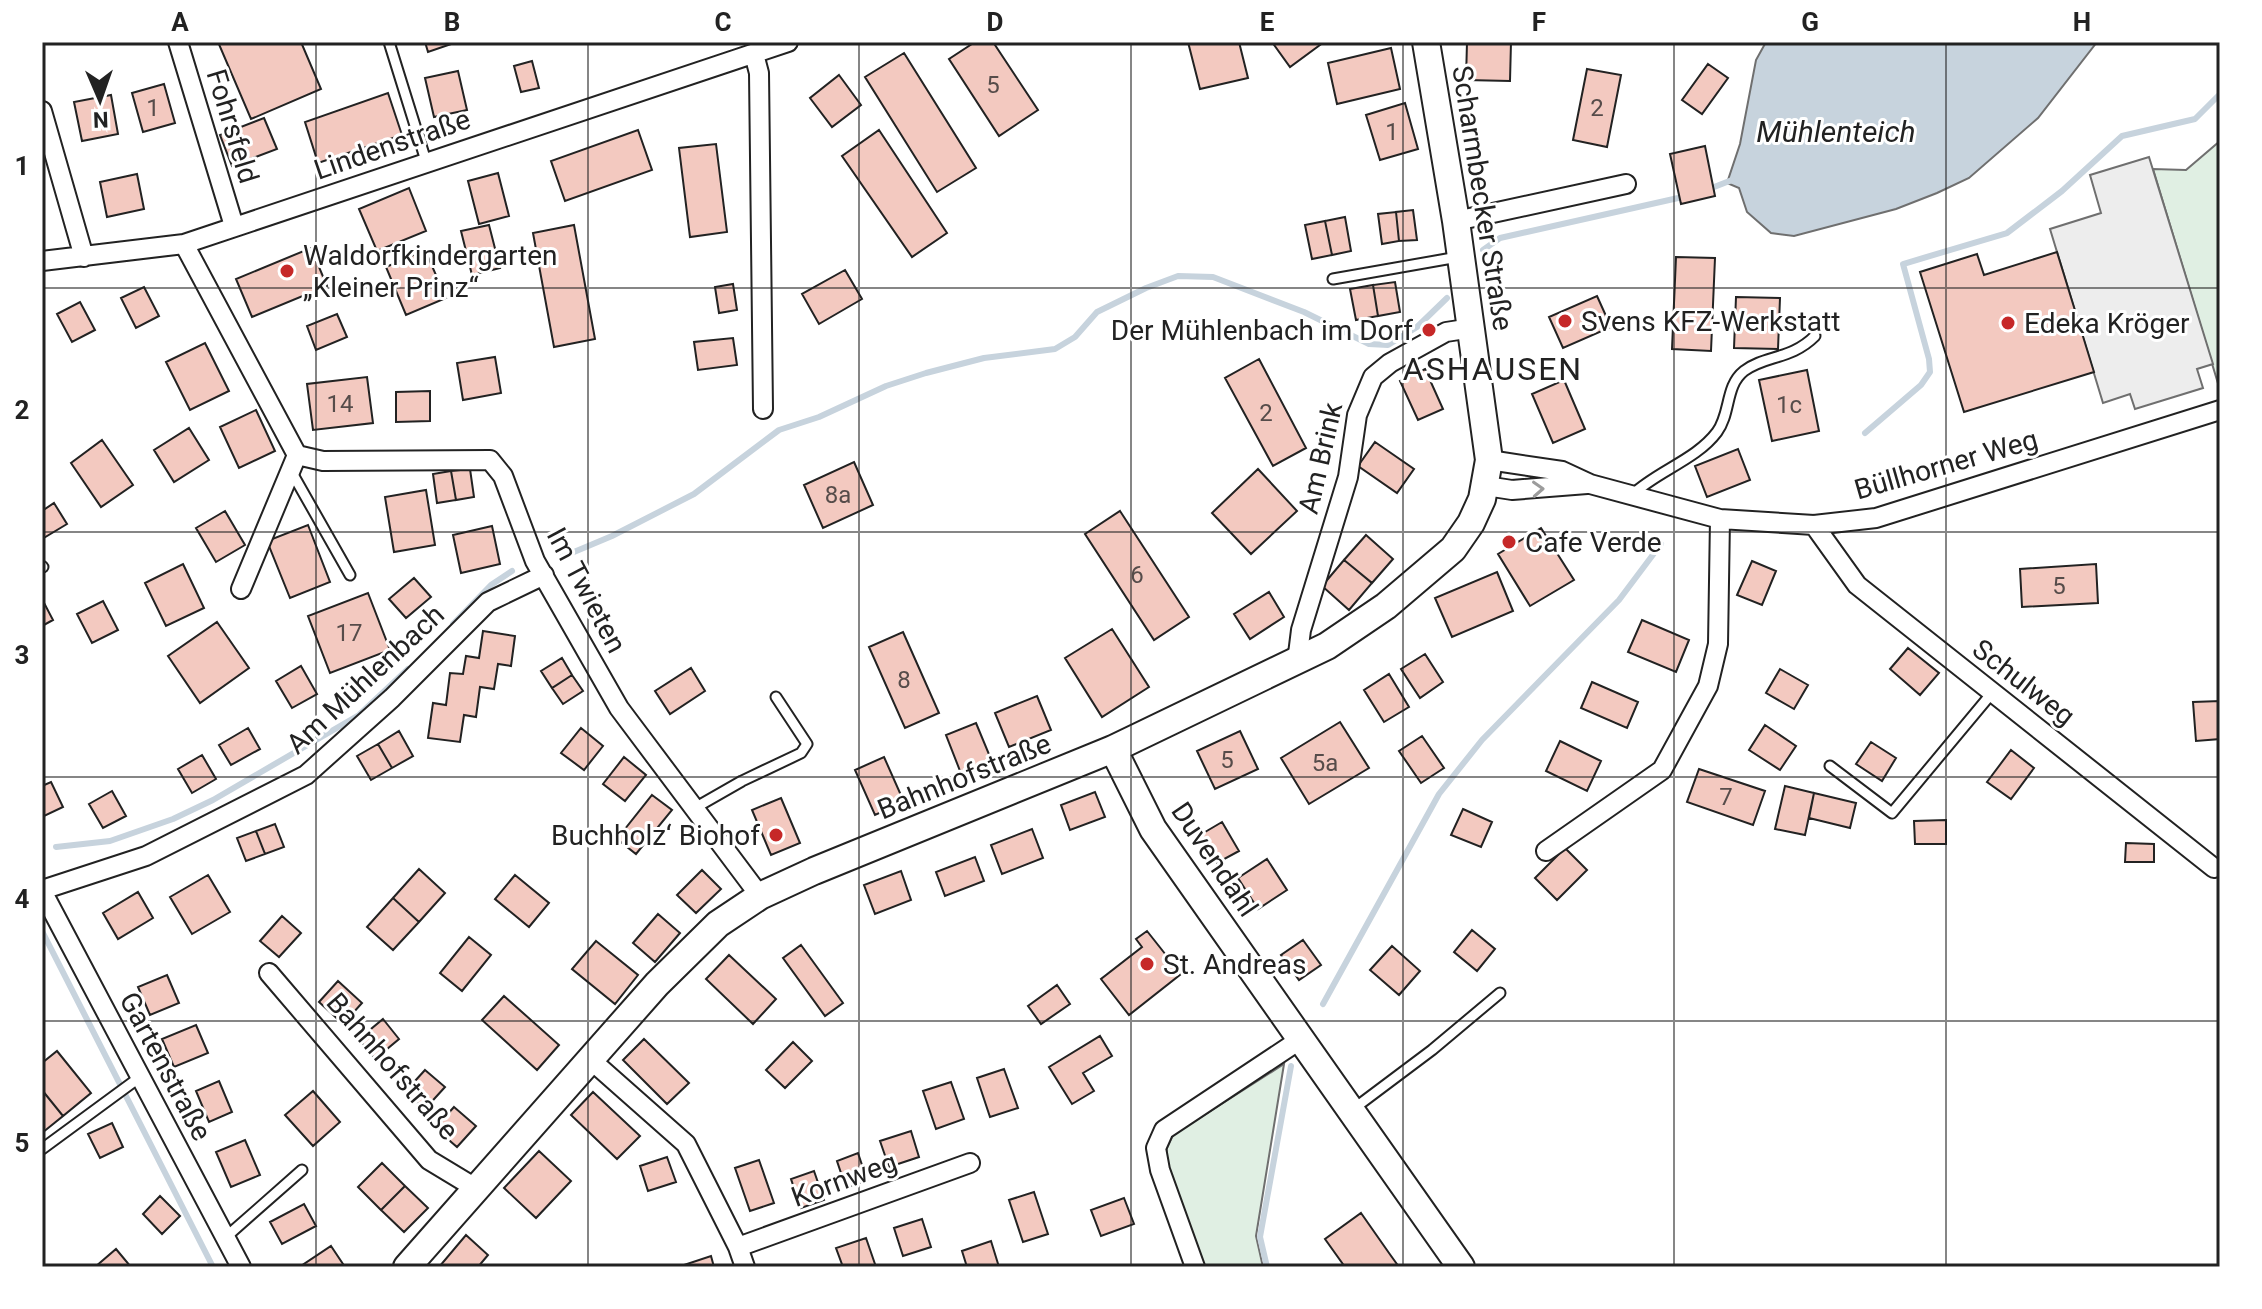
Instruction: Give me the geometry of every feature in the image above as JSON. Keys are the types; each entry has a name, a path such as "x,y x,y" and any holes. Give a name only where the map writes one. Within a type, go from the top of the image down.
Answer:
{"street":[{"name":"Fohrsfeld","path":"178,42 234,226"},
{"name":"Lindenstraße","path":"42,261 184,244 788,42"},
{"name":"Scharmbecker Straße","path":"1426,42 1456,221 1489,460"},
{"path":"754,54 759,73 763,409"},
{"path":"42,111 84,257"},
{"path":"1456,221 1626,184"},
{"path":"184,244 294,463 241,589"},
{"name":"Am Brink","path":"1297,662 1301,630 1348,477 1357,415 1373,377 1390,363 1446,332 1472,328"},
{"name":"Büllhorner Weg","path":"1489,460 1562,471 1590,484 1720,519 1814,525 1876,518 2220,410"},
{"name":"Im Twieten","path":"294,463 490,460 503,476 535,561 619,708 760,896"},
{"name":"Bahnhofstraße","path":"407,1267 694,945 718,924 760,896 814,871 1113,749 1297,662 1361,624 1453,549 1471,523 1486,486 1489,460"},
{"name":"Büllhorner Weg","path":"1486,486 1512,490 1590,484"},
{"path":"1546,851 1662,770 1708,686 1718,644 1720,519"},
{"name":"Schulweg","path":"1814,525 1857,585 2214,868"},
{"name":"Am Mühlenbach","path":"42,890 146,856 306,775 392,698 488,602 544,575"},
{"name":"Duvendahl","path":"1113,749 1153,829 1461,1267"},
{"name":"Gartenstraße","path":"42,890 134,1080 241,1267"},
{"name":"Bahnhofstraße","path":"269,973 429,1160 477,1189"},
{"path":"1195,1267 1160,1170 1156,1148 1164,1130 1301,1039"},
{"path":"591,1060 686,1144 745,1267"},
{"name":"Kornweg","path":"738,1247 970,1163"}],"lane":[{"path":"389,42 426,161"},
{"path":"1333,279 1461,256"},
{"path":"1632,495 1700,448 1718,431 1733,380 1747,368 1804,347 1815,336"},
{"path":"294,463 350,575"},
{"path":"1830,766 1892,813 1992,693"},
{"path":"693,809 801,753 807,744 776,697"},
{"path":"1352,1110 1432,1050 1500,993"},
{"path":"42,1149 134,1080"},
{"path":"226,1237 302,1170"}],"green space":[{"path":"2220,141 2220,390 2153,169 2186,170"},
{"path":"1284,1064 1256,1236 1263,1267 1202,1267 1165,1164 1167,1148 1173,1135"}],"shaded area":[{"path":"2149,157 2213,364 2197,369 2203,388 2135,409 2130,394 2103,403 2050,229 2101,213 2090,175"}],"water":[{"name":"Mühlenteich","path":"1766,42 2097,42 2038,118 1969,178 1896,209 1794,236 1771,233 1747,212 1739,188 1727,183 1740,144 1756,60"}],"building":[{"path":"218,42 301,42 321,89 251,119"},
{"path":"425,42 457,42 428,52"},
{"path":"975,42 993,42 1038,110 999,136 949,59"},
{"path":"1188,42 1239,42 1248,78 1200,89"},
{"path":"1272,42 1324,42 1290,67"},
{"path":"1467,42 1511,42 1510,81 1466,80"},
{"path":"1391,48 1400,89 1337,104 1328,63"},
{"path":"904,53 976,168 937,192 865,77"},
{"path":"532,61 539,88 521,92 514,66"},
{"path":"1708,64 1728,78 1702,114 1682,100"},
{"path":"1587,69 1621,75 1607,147 1573,140"},
{"path":"458,71 467,110 434,117 425,78"},
{"path":"839,75 861,105 832,127 810,98"},
{"path":"164,84 175,123 143,132 132,93"},
{"path":"388,93 402,135 318,163 305,122"},
{"path":"111,95 118,134 82,141 74,102"},
{"path":"1405,103 1418,149 1380,160 1366,115"},
{"path":"264,118 277,149 232,166 220,135"},
{"path":"638,130 652,170 565,201 551,161"},
{"path":"879,130 947,233 912,257 842,156"},
{"path":"716,144 727,232 690,237 679,148"},
{"path":"1705,146 1715,196 1681,204 1670,154"},
{"path":"498,173 509,216 479,224 468,181"},
{"path":"137,174 144,209 107,217 100,182"},
{"path":"409,188 426,231 377,251 359,209"},
{"path":"1413,210 1417,240 1399,241 1396,212"},
{"path":"1396,212 1399,241 1382,244 1378,214"},
{"path":"1345,217 1351,251 1332,255 1325,221"},
{"path":"1325,221 1332,255 1312,259 1305,225"},
{"path":"489,225 500,268 472,275 461,231"},
{"path":"574,225 595,339 554,347 533,233"},
{"path":"311,248 327,286 252,317 236,279"},
{"path":"425,250 446,298 406,315 386,267"},
{"name":"Edeka Kröger","path":"2057,252 2094,372 1964,412 1920,272 1977,254 1984,275"},
{"path":"1676,257 1715,258 1711,351 1672,349"},
{"path":"845,270 862,299 819,324 802,294"},
{"path":"1395,282 1400,312 1378,316 1373,285"},
{"path":"733,284 737,310 719,313 715,287"},
{"path":"1373,285 1378,316 1356,320 1350,289"},
{"path":"144,287 159,316 136,328 121,298"},
{"path":"1597,296 1611,327 1563,348 1549,317"},
{"path":"1736,297 1780,298 1778,349 1734,348"},
{"path":"80,302 95,330 72,342 57,314"},
{"path":"337,314 347,337 316,350 307,326"},
{"path":"733,338 737,365 698,370 694,342"},
{"path":"205,343 229,391 190,410 166,362"},
{"path":"495,357 501,393 463,400 457,363"},
{"path":"1259,359 1306,448 1273,466 1225,378"},
{"path":"1425,369 1443,409 1418,420 1400,381"},
{"path":"1807,370 1819,431 1772,441 1759,380"},
{"path":"367,377 373,423 313,430 307,384"},
{"path":"1564,380 1585,429 1553,443 1532,394"},
{"path":"430,391 430,421 396,422 396,392"},
{"path":"256,410 275,451 239,468 220,427"},
{"path":"189,428 209,460 174,482 154,450"},
{"path":"102,440 133,485 101,507 71,463"},
{"path":"1375,442 1414,469 1397,493 1358,466"},
{"path":"1738,449 1750,480 1707,497 1695,466"},
{"path":"854,462 873,505 823,528 804,485"},
{"path":"470,469 474,497 456,500 451,471"},
{"path":"1258,469 1297,511 1251,554 1212,513"},
{"path":"451,471 456,500 437,503 433,474"},
{"path":"426,490 435,545 394,552 385,497"},
{"path":"54,503 67,524 42,539 42,511"},
{"path":"225,511 245,545 216,562 196,528"},
{"path":"1120,511 1189,617 1154,640 1085,534"},
{"path":"308,525 330,582 290,598 267,541"},
{"path":"492,526 500,564 461,573 453,535"},
{"path":"1541,528 1574,580 1530,606 1498,554"},
{"path":"1366,535 1393,559 1372,583 1344,560"},
{"path":"1344,560 1372,583 1349,610 1322,586"},
{"path":"1752,561 1776,571 1762,605 1737,595"},
{"path":"183,564 204,608 166,626 145,583"},
{"path":"2096,564 2098,603 2022,607 2020,569"},
{"path":"1497,572 1513,611 1452,637 1435,598"},
{"path":"414,578 431,597 406,618 389,599"},
{"path":"1269,592 1284,617 1250,639 1234,614"},
{"path":"368,593 390,650 330,673 308,616"},
{"path":"42,599 53,620 42,626"},
{"path":"103,601 118,630 92,643 77,614"},
{"path":"1642,620 1689,640 1676,672 1628,652"},
{"path":"217,622 249,668 200,703 168,656"},
{"path":"1112,629 1149,687 1102,717 1065,658"},
{"path":"483,631 515,636 511,666 498,664 494,689 480,687 476,717 464,715 460,742 428,738 433,703 446,705 450,673 463,674 466,656 479,658"},
{"path":"903,632 939,713 905,728 869,647"},
{"path":"1908,648 1939,673 1920,695 1890,669"},
{"path":"1425,654 1443,682 1420,698 1401,669"},
{"path":"562,658 572,675 552,688 541,671"},
{"path":"301,666 317,694 292,708 276,681"},
{"path":"691,668 705,691 670,714 655,691"},
{"path":"1780,669 1808,685 1794,709 1766,693"},
{"path":"1389,674 1409,707 1384,722 1364,690"},
{"path":"572,675 583,691 563,704 552,688"},
{"path":"1592,682 1638,702 1627,728 1581,708"},
{"path":"1037,696 1051,730 1009,747 995,713"},
{"path":"2220,701 2220,739 2196,741 2193,702"},
{"path":"1340,722 1369,768 1309,804 1281,758"},
{"path":"976,723 993,764 962,776 946,735"},
{"path":"1765,725 1796,746 1780,770 1749,750"},
{"path":"248,728 260,749 231,765 219,745"},
{"path":"581,728 603,746 584,770 561,753"},
{"path":"399,731 413,756 392,768 378,744"},
{"path":"1240,731 1258,769 1215,789 1197,751"},
{"path":"1422,736 1444,768 1421,783 1399,751"},
{"path":"1560,741 1601,761 1587,791 1546,771"},
{"path":"1871,742 1896,758 1882,781 1856,764"},
{"path":"378,744 392,768 371,780 357,756"},
{"path":"2011,750 2034,768 2011,799 1987,782"},
{"path":"202,755 216,779 192,793 178,769"},
{"path":"624,757 646,775 625,801 603,784"},
{"path":"884,757 904,802 875,815 855,770"},
{"path":"1699,769 1765,791 1753,825 1687,802"},
{"path":"51,782 63,807 42,817 42,786"},
{"path":"1785,786 1814,793 1805,835 1775,829"},
{"path":"112,791 126,816 103,828 89,804"},
{"path":"1095,792 1105,817 1070,830 1061,805"},
{"path":"1814,793 1856,803 1850,828 1809,818"},
{"path":"652,795 672,810 636,854 617,839"},
{"path":"781,798 800,843 771,855 752,810"},
{"path":"1463,809 1492,822 1481,847 1451,835"},
{"path":"1946,820 1946,844 1915,844 1914,821"},
{"path":"1222,822 1239,851 1217,863 1200,835"},
{"path":"275,824 284,847 265,854 256,831"},
{"path":"1032,829 1043,858 1002,874 991,845"},
{"path":"256,831 265,854 246,861 237,838"},
{"path":"2126,843 2154,844 2154,862 2125,862"},
{"path":"1565,848 1587,870 1557,900 1535,878"},
{"path":"975,857 984,881 945,896 936,872"},
{"path":"1267,859 1287,890 1258,909 1238,878"},
{"path":"419,869 445,893 419,922 393,898"},
{"path":"702,870 721,889 696,913 677,895"},
{"path":"901,871 911,900 875,914 864,885"},
{"path":"208,875 230,912 192,934 170,897"},
{"path":"515,875 549,903 529,927 495,899"},
{"path":"138,892 153,918 118,939 103,913"},
{"path":"393,898 419,922 393,950 367,927"},
{"path":"658,914 680,933 655,962 633,943"},
{"path":"282,916 301,933 279,957 260,941"},
{"path":"1472,930 1495,949 1477,971 1454,952"},
{"name":"St. Andreas","path":"1147,931 1181,974 1129,1015 1101,979 1142,947 1136,939"},
{"path":"469,937 491,955 462,991 440,973"},
{"path":"1303,940 1321,965 1299,980 1281,955"},
{"path":"596,941 638,975 615,1004 572,969"},
{"path":"801,945 843,1003 825,1016 783,958"},
{"path":"1392,946 1420,971 1399,995 1370,970"},
{"path":"729,955 776,999 753,1024 706,979"},
{"path":"167,975 179,1003 150,1015 138,987"},
{"path":"338,981 362,1003 343,1024 319,1002"},
{"path":"1057,985 1070,1004 1041,1024 1028,1006"},
{"path":"504,996 559,1045 537,1070 482,1020"},
{"path":"383,1019 399,1039 375,1059 359,1039"},
{"path":"196,1025 208,1053 174,1067 162,1039"},
{"path":"1100,1036 1112,1056 1083,1073 1094,1091 1072,1104 1049,1067"},
{"path":"644,1039 689,1083 667,1104 623,1060"},
{"path":"793,1042 812,1061 785,1088 766,1070"},
{"path":"57,1051 91,1093 63,1116 42,1090 42,1063"},
{"path":"1004,1069 1018,1108 990,1117 977,1078"},
{"path":"425,1070 445,1087 425,1109 405,1092"},
{"path":"219,1081 232,1112 209,1122 196,1091"},
{"path":"951,1082 964,1119 936,1129 923,1091"},
{"path":"42,1090 63,1116 42,1133"},
{"path":"313,1091 340,1122 313,1146 285,1115"},
{"path":"593,1092 640,1136 617,1159 571,1115"},
{"path":"454,1107 476,1126 457,1147 435,1128"},
{"path":"112,1123 123,1147 100,1158 88,1134"},
{"path":"911,1131 919,1157 889,1167 880,1141"},
{"path":"245,1140 260,1175 231,1187 216,1152"},
{"path":"539,1151 571,1181 536,1218 504,1188"},
{"path":"858,1153 867,1180 846,1188 837,1161"},
{"path":"667,1157 676,1182 648,1191 640,1166"},
{"path":"759,1160 774,1203 750,1211 735,1168"},
{"path":"382,1163 405,1186 381,1210 358,1187"},
{"path":"814,1171 824,1200 801,1208 791,1179"},
{"path":"405,1186 428,1208 404,1232 381,1210"},
{"path":"1034,1192 1048,1234 1023,1242 1009,1200"},
{"path":"160,1196 180,1216 162,1234 143,1214"},
{"path":"1124,1198 1134,1224 1101,1236 1091,1210"},
{"path":"304,1204 316,1226 282,1244 270,1222"},
{"path":"1361,1213 1399,1267 1345,1267 1325,1239"},
{"path":"922,1219 931,1247 903,1256 894,1228"},
{"path":"466,1235 488,1255 478,1267 439,1267"},
{"path":"866,1238 876,1267 843,1267 836,1248"},
{"path":"991,1241 999,1267 967,1267 962,1251"},
{"path":"331,1246 345,1267 301,1266"},
{"path":"116,1249 131,1267 95,1267"},
{"path":"711,1256 714,1267 678,1267"}],"waterway":[{"path":"1865,433 1921,385 1930,372 1903,264 2007,233 2062,191 2122,136 2195,119 2220,94"},
{"path":"1709,189 1732,180"},
{"path":"1483,250 1500,238 1687,196"},
{"path":"562,557 612,536 694,494 779,430 926,373 984,358 1055,349 1075,337 1097,312 1178,276 1213,277 1304,312 1369,344 1388,345 1417,327 1447,298"},
{"path":"1323,1004 1439,794 1482,740 1619,600 1661,544"},
{"path":"453,624 491,585 512,571"},
{"path":"56,847 110,841 173,819 213,800 359,715 408,669"},
{"path":"42,931 213,1267"},
{"path":"1267,1267 1260,1237 1291,1066"}],"place":[{"name":"Waldorfkindergarten „Kleiner Prinz“","path":"287,271"},
{"name":"Svens KFZ-Werkstatt","path":"1565,321"},
{"name":"Edeka Kröger","path":"2008,323"},
{"name":"Der Mühlenbach im Dorf","path":"1429,330"},
{"name":"Cafe Verde","path":"1509,542"},
{"name":"Buchholz‘ Biohof","path":"776,835"},
{"name":"St. Andreas","path":"1147,964"}],"district":[{"name":"ASHAUSEN","path":"1493,369"}]}
